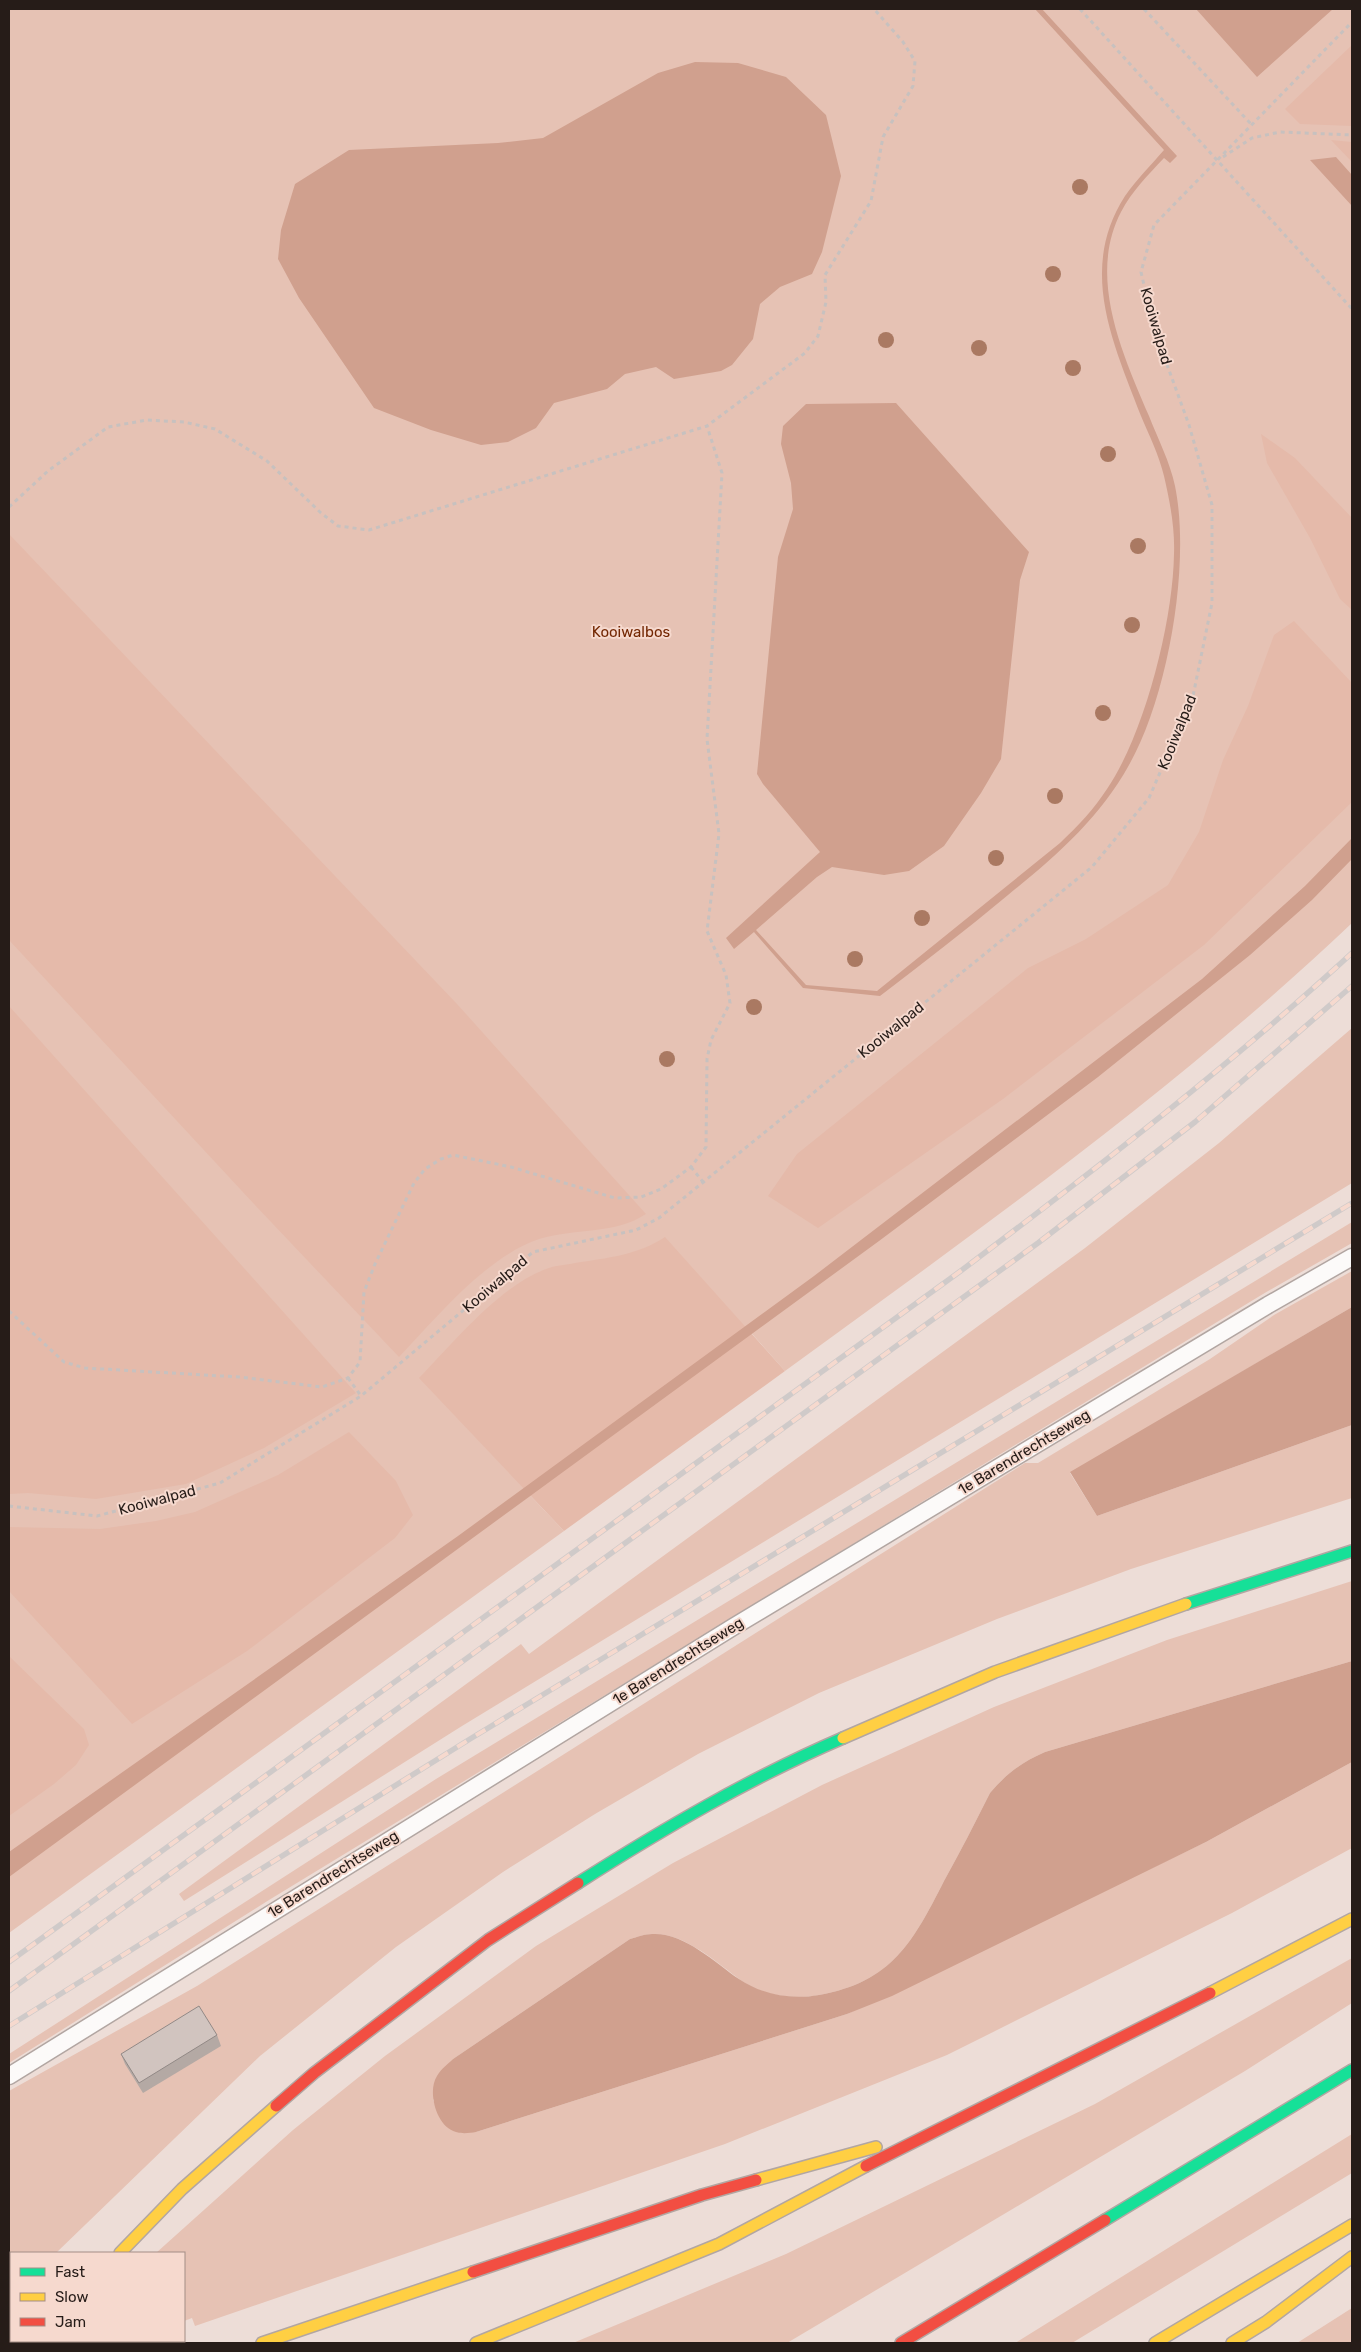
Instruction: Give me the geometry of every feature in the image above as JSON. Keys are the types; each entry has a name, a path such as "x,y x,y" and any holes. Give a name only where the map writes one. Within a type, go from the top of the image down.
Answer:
{"highway":[{"path":"121,2252 182,2188 314,2073 488,1940 665,1828 802,1755 995,1672 1214,1594 1352,1551"},
{"path":"476,2343 719,2244 926,2134 1138,2032 1352,1919"},
{"path":"901,2343 1352,2070"},
{"path":"262,2343 702,2196 926,2134"},
{"path":"1155,2343 1352,2225"},
{"path":"1232,2343 1266,2322 1352,2257"}],"lane":[{"name":"1e Barendrechtseweg","path":"9,2076 733,1627 1242,1320 1352,1256"}],"path":[{"path":"9,507 48,471 108,427 147,420 184,422 215,429 267,461 320,512 338,526 369,530 707,426 805,353 818,336 826,302 825,275 871,201 883,137 913,86 915,61 903,42 874,9"},
{"path":"1080,9 1352,309"},
{"path":"1144,9 1251,124"},
{"path":"1218,160 1352,22"},
{"path":"1218,160 1252,138 1280,132 1352,135"},
{"name":"Kooiwalpad","path":"9,1506 97,1516 220,1482 361,1396 533,1252 636,1230 659,1218 1092,867 1149,798 1193,696 1212,603 1212,505 1189,425 1154,329 1141,272 1154,225 1218,160"},
{"path":"9,1311 64,1362 85,1368 239,1377 322,1387 348,1378 360,1362 364,1292 375,1264 414,1183 425,1169 441,1159 453,1155 511,1167 614,1198 641,1197 661,1189 691,1167 706,1147 707,1060 711,1040 730,1003 726,974 707,932 719,834 707,739 722,473 707,426"},
{"path":"691,1167 703,1182"},
{"path":"348,1378 361,1396"}],"green space":[{"name":"Kooiwalbos","path":"9,9 1352,9 1352,923 1217,1043 1147,1100 1004,1211 785,1371 746,1327 524,1489 564,1531 9,1933"},
{"path":"1352,1028 1352,1183 462,1726 184,1901 179,1894 521,1644 529,1654 1085,1248 1219,1143"},
{"path":"1352,1222 1352,1243 1263,1294 269,1900 9,2063 9,2054 436,1779"},
{"path":"1352,1271 1352,1307 1070,1473 1097,1516 1352,1425 1352,1498 1131,1569 997,1619 819,1693 698,1754 595,1814 503,1872 396,1947 260,2056 57,2252 10,2252 9,2304 9,2091 197,1986 1025,1463 1038,1463 1210,1359 1274,1315"},
{"path":"1352,1581 1352,1661 1045,1752 1008,1774 990,1793 922,1923 897,1956 865,1980 844,1989 819,1995 789,1997 769,1993 751,1986 700,1950 677,1938 647,1934 630,1939 453,2059 433,2100 443,2122 450,2129 476,2132 847,2014 1206,1842 1352,1762 1352,1848 1232,1913 947,2055 725,2144 195,2326 192,2318 185,2321 185,2252 157,2252 293,2130 385,2056 536,1946 673,1863 822,1785 994,1707 1167,1640"},
{"path":"1352,1958 1352,2003 1245,2071 787,2343 573,2343 786,2254 1095,2104"},
{"path":"1352,2134 1352,2173 1072,2343 1015,2343"},
{"path":"1352,2308 1352,2343 1297,2343"},
{"path":"60,2342 122,2342 118,2343"}],"shaded area":[{"path":"1035,9 1042,9 1177,156 1170,163 1164,158 1125,204 1111,237 1107,263 1112,316 1129,368 1167,459 1175,486 1179,518 1178,590 1173,629 1165,667 1143,736 1117,785 1090,820 1043,866 880,996 803,988 754,932 734,949 726,938 820,852 763,784 757,774 778,557 793,509 791,483 781,444 783,426 806,404 896,403 1029,552 1020,580 1001,759 981,793 944,846 909,871 884,875 832,867 817,877 756,930 806,985 877,991 1067,837 1097,803 1121,766 1145,708 1162,643 1168,611 1174,554 1174,534 1170,505 1164,476 1154,445 1130,389 1111,334 1102,278 1104,251 1111,223 1125,196 1164,150"},
{"path":"1196,9 1333,9 1257,77"},
{"path":"1352,45 1352,126 1300,124 1285,109"},
{"path":"695,62 738,63 786,77 826,115 841,176 822,252 812,274 780,287 760,304 753,339 732,365 721,371 674,379 656,367 625,374 607,389 554,403 536,428 508,442 481,445 431,430 374,408 299,298 278,259 281,230 295,184 349,150 498,143 543,138 658,73"},
{"path":"1331,140 1352,142 1352,162"},
{"path":"1336,157 1352,175 1352,206 1310,160"},
{"path":"1261,434 1295,458 1352,518 1352,610 1340,599 1310,538 1267,463"},
{"path":"9,534 457,1004 646,1214 634,1221 621,1225 539,1239 500,1259 463,1290 399,1357 254,1204 9,940"},
{"path":"1294,621 1352,683 1352,802 1204,945 1003,1099 818,1228 768,1196 797,1154 1028,968 1086,939 1168,885 1199,832 1223,760 1248,706 1274,635"},
{"path":"1352,838 1352,859 1312,900 1250,955 1098,1077 879,1241 9,1877 9,1852 458,1536 814,1276 1202,979 1305,886"},
{"path":"9,1006 356,1393 264,1448 186,1484 96,1499 28,1493 9,1494"},
{"path":"665,1237 785,1371 564,1531 419,1378 496,1300 531,1276 555,1266 633,1252"},
{"path":"1352,1307 1352,1425 1097,1516 1070,1472"},
{"path":"349,1432 396,1481 413,1515 395,1538 247,1651 132,1724 9,1591 9,1527 100,1529 156,1521 195,1512 278,1475"},
{"path":"9,1656 84,1729 89,1745 76,1765 54,1784 9,1816"},
{"path":"1352,1661 1352,1762 1206,1842 892,1996 847,2014 476,2132 463,2133 449,2129 443,2123 435,2108 433,2099 434,2083 439,2073 453,2059 630,1939 652,1934 676,1938 698,1949 739,1979 758,1989 777,1995 798,1997 819,1995 844,1989 865,1980 897,1956 910,1940 933,1903 990,1793 1008,1774 1022,1764 1045,1752"}],"building":[{"path":"199,2006 217,2035 139,2083 121,2054"}],"railway":[{"path":"9,1962 962,1270 1062,1194 1209,1077 1352,953"},
{"path":"9,1991 1038,1243 1195,1122 1352,986"},
{"path":"9,2026 470,1739 1352,1203"}],"traffic: fast":[{"path":"1186,1604 1352,1551"},
{"path":"578,1883 708,1805 774,1770 843,1738"},
{"path":"1105,2220 1352,2070"}],"traffic: slow":[{"path":"843,1738 995,1672 1186,1604"},
{"path":"1210,1993 1352,1919"},
{"path":"121,2252 182,2189 276,2106"},
{"path":"756,2180 876,2147"},
{"path":"476,2343 719,2244 866,2166"},
{"path":"1155,2343 1352,2225"},
{"path":"1232,2343 1266,2322 1352,2257"},
{"path":"262,2343 473,2272"}],"traffic: jam":[{"path":"276,2106 314,2073 488,1940 578,1883"},
{"path":"866,2166 1210,1993"},
{"path":"473,2272 702,2195 756,2180"},
{"path":"901,2343 1105,2220"}]}
